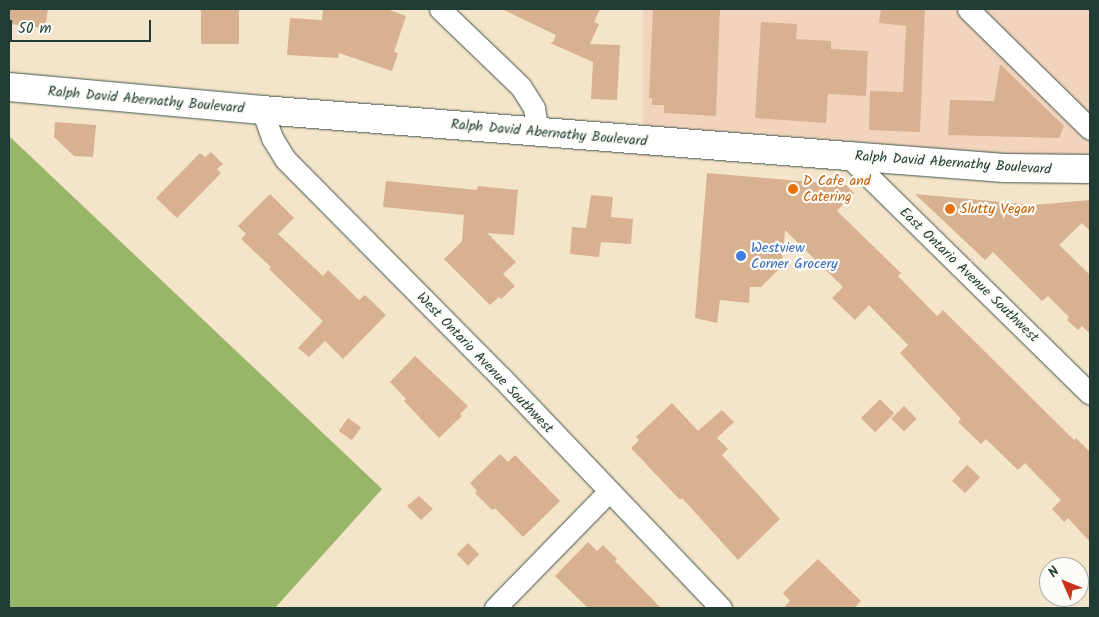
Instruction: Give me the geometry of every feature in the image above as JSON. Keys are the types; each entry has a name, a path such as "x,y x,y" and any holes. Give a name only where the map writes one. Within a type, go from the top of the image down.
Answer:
{"main road":[{"name":"Ralph David Abernathy Boulevard","path":"9,87 262,110 1005,168 1090,169"}],"street":[{"path":"440,9 521,87 534,108 538,132"},
{"path":"968,9 1090,128"},
{"name":"West Ontario Avenue Southwest","path":"262,110 272,138 284,159 501,377 721,608"},
{"name":"East Ontario Avenue Southwest","path":"848,156 1090,394"},
{"path":"495,608 609,490"}],"shaded area":[{"path":"643,9 1090,9 1090,157 643,157"}],"green space":[{"path":"9,136 382,489 275,608 9,608"}],"building":[{"path":"9,9 48,9 45,28 9,24"},
{"path":"201,9 239,9 239,44 201,44"},
{"path":"323,9 387,9 406,16 394,52 398,53 392,71 339,53 338,58 287,55 290,18 322,20"},
{"path":"502,9 600,9 594,22 599,24 590,44 620,45 617,100 591,99 593,62 550,43 553,42 556,35"},
{"path":"653,9 720,9 716,116 664,113 664,105 652,105 652,98 649,98"},
{"path":"881,9 925,9 920,132 869,130 870,91 903,92 906,26 879,23"},
{"path":"761,22 797,24 796,39 831,41 831,49 868,51 866,96 828,94 826,123 755,118"},
{"path":"1000,64 1064,126 1059,138 948,135 950,100 994,101"},
{"path":"55,122 96,125 93,157 74,156 54,137"},
{"path":"211,152 223,164 217,169 221,173 177,218 156,198 200,153 205,157"},
{"path":"707,173 846,185 854,193 837,211 901,273 898,276 937,316 943,310 1074,440 1076,438 1090,452 1090,542 1068,518 1064,522 1052,509 1061,500 1025,463 1018,470 986,439 981,444 958,422 961,419 900,353 908,345 869,305 855,320 832,298 843,287 785,230 782,266 761,287 750,287 749,303 720,300 717,323 695,318"},
{"path":"386,181 477,190 478,186 518,190 514,235 487,233 516,262 503,274 515,286 501,299 499,297 490,305 444,259 462,241 464,215 383,207"},
{"path":"270,194 294,218 278,234 323,276 328,270 359,300 365,295 386,315 343,359 325,341 309,357 298,348 323,321 241,239 246,234 238,226"},
{"path":"915,194 1034,205 1090,200 1090,231 1082,223 1059,245 1090,275 1090,334 1082,326 1078,330 1067,320 1069,317 1048,296 1042,301 993,252 985,260"},
{"path":"591,195 613,197 611,217 633,219 631,244 601,242 599,257 570,254 572,227 586,228"},
{"path":"415,356 468,406 460,414 462,416 439,438 404,401 406,399 390,382"},
{"path":"880,399 894,413 875,432 861,418"},
{"path":"672,403 698,431 722,410 734,422 717,438 728,449 722,455 780,519 738,560 682,498 680,500 631,448 639,440 636,437"},
{"path":"904,406 917,419 904,431 891,419"},
{"path":"348,418 361,427 352,440 339,431"},
{"path":"500,454 508,462 515,455 560,501 523,537 495,508 492,510 475,493 477,491 470,483"},
{"path":"967,465 980,477 965,493 952,481"},
{"path":"419,496 433,509 421,520 407,506"},
{"path":"588,542 597,551 603,545 617,559 615,561 661,608 588,608 555,576"},
{"path":"468,543 479,554 468,566 457,554"},
{"path":"818,559 861,601 854,608 783,608 790,601 783,593"}],"place":[{"name":"D Cafe and Catering","path":"793,189"},
{"name":"Slutty Vegan","path":"950,209"},
{"name":"Westview Corner Grocery","path":"741,256"}]}
